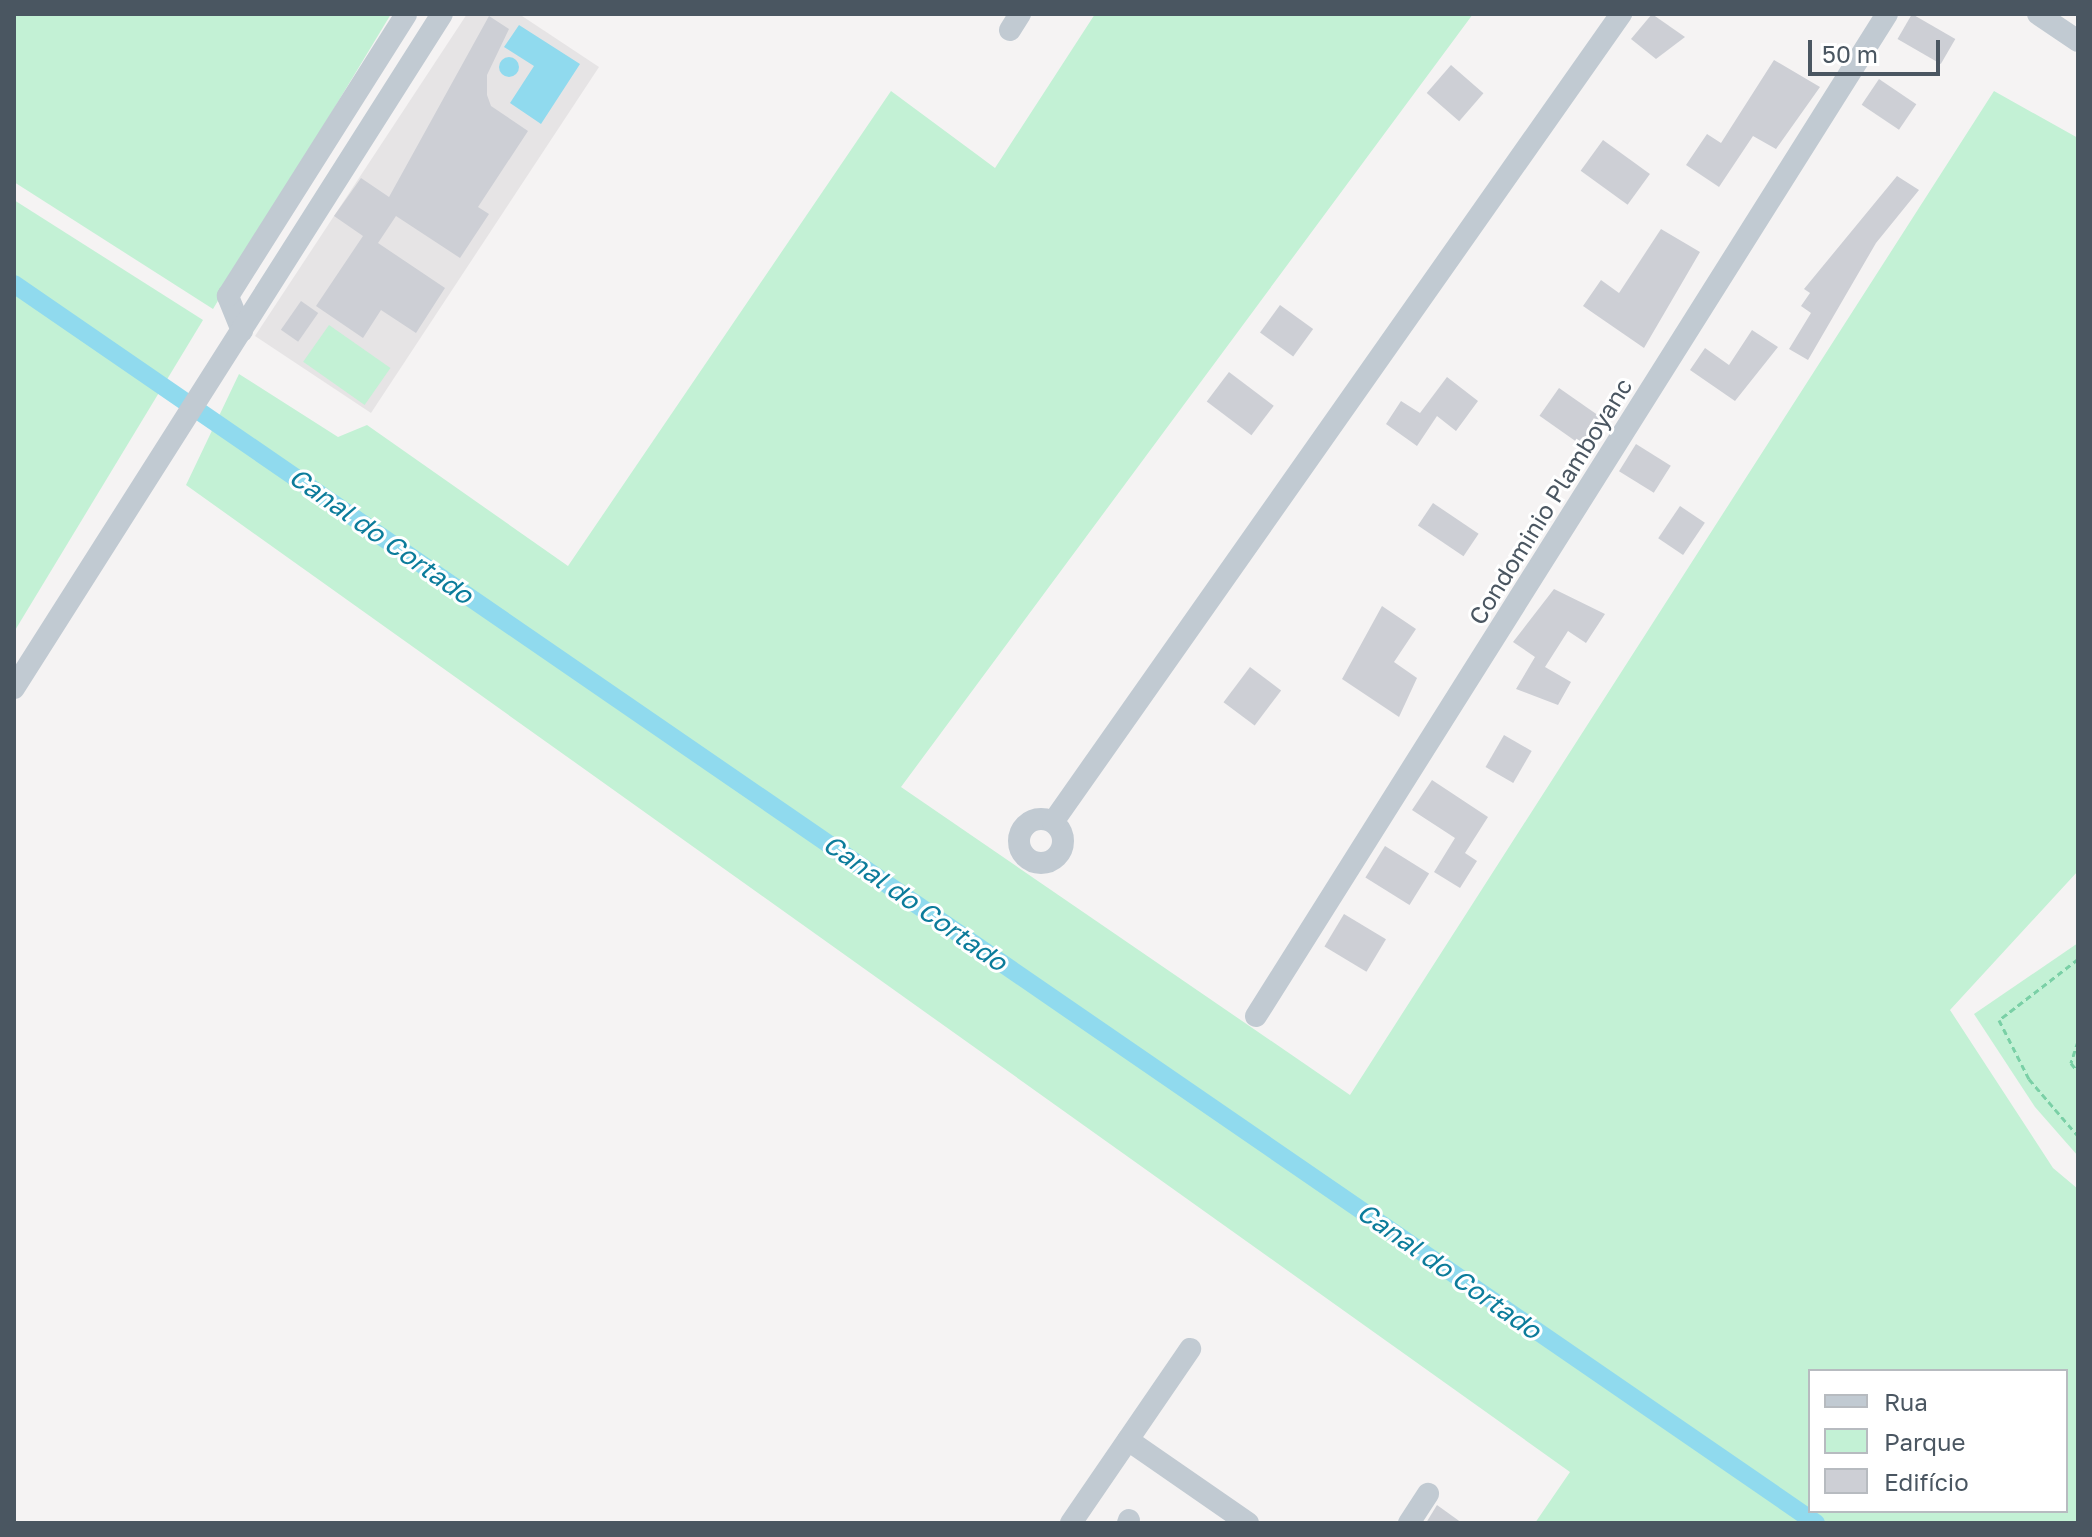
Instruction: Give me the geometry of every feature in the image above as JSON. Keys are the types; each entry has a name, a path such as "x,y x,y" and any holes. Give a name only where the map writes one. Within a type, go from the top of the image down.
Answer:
{"street":[{"path":"240,334 228,296 406,14"},
{"path":"14,688 442,14"},
{"path":"1053,822 1621,14"},
{"name":"Condominio Plamboyanc","path":"1256,1016 1887,14"},
{"path":"2038,14 2078,41"},
{"path":"1071,1523 1190,1349"},
{"path":"1128,1440 1248,1523"},
{"path":"1409,1523 1428,1494"}],"path":[{"path":"2078,959 1999,1020 2029,1079 2078,1136"},
{"path":"2078,1041 2071,1063 2078,1072"}],"shaded area":[{"path":"467,14 519,14 599,67 371,413 255,336"}],"green space":[{"path":"14,14 391,14 213,309 14,182"},
{"path":"1095,14 1473,14 901,787 1350,1095 1994,91 2078,138 2078,871 1950,1010 2053,1168 2078,1189 2078,1523 1535,1523 1570,1472 186,485 239,374 338,437 367,425 568,566 891,91 995,168"},
{"path":"14,200 203,320 14,632"},
{"path":"329,325 390,368 365,405 303,362"},
{"path":"2078,943 2078,1156 2035,1107 1974,1014"}],"water":[{"path":"519,25 580,64 541,124 510,103 534,66 504,47"},
{"path":"509,57 516,60 519,67 516,74 509,77 502,74 499,67 502,60"}],"building":[{"path":"1652,14 1685,37 1656,59 1631,39"},
{"path":"1912,14 1955,39 1941,64 1898,39"},
{"path":"489,16 509,29 487,75 487,95 491,106 528,131 478,207 489,214 460,258 396,216 378,243 445,288 416,333 381,310 363,338 316,306 363,236 334,216 361,178 389,197"},
{"path":"1774,60 1820,87 1776,149 1753,136 1719,187 1686,165 1707,134 1721,143"},
{"path":"1451,65 1483,93 1459,121 1427,93"},
{"path":"1879,79 1916,104 1899,130 1862,105"},
{"path":"1603,140 1650,174 1628,205 1581,171"},
{"path":"1897,176 1919,190 1876,243 1808,360 1789,349 1811,313 1801,306 1810,293 1804,289"},
{"path":"1661,229 1700,252 1644,348 1583,306 1601,280 1619,293"},
{"path":"301,301 318,313 298,342 281,330"},
{"path":"1280,305 1313,329 1293,357 1260,333"},
{"path":"1752,330 1778,347 1735,401 1690,370 1705,348 1729,365"},
{"path":"1229,372 1274,406 1251,435 1207,402"},
{"path":"1447,377 1478,401 1456,431 1437,416 1417,446 1386,424 1401,401 1420,413"},
{"path":"1559,388 1602,418 1582,446 1539,416"},
{"path":"1636,444 1671,466 1654,493 1619,471"},
{"path":"1433,503 1479,534 1463,556 1418,525"},
{"path":"1680,506 1705,523 1683,555 1658,538"},
{"path":"1554,589 1605,614 1586,643 1568,631 1545,667 1571,682 1558,705 1516,689 1535,657 1513,642"},
{"path":"1382,606 1416,629 1394,662 1417,678 1399,717 1342,679"},
{"path":"1250,667 1281,690 1255,726 1224,702"},
{"path":"1504,735 1532,751 1513,783 1486,767"},
{"path":"1432,780 1488,817 1465,853 1477,861 1460,888 1434,872 1455,838 1412,810"},
{"path":"1385,846 1429,874 1409,905 1365,877"},
{"path":"1344,914 1386,939 1366,972 1324,947"},
{"path":"1437,1505 1462,1523 1426,1523"}],"waterway":[{"name":"Canal do Cortado","path":"14,284 1816,1523"}]}
